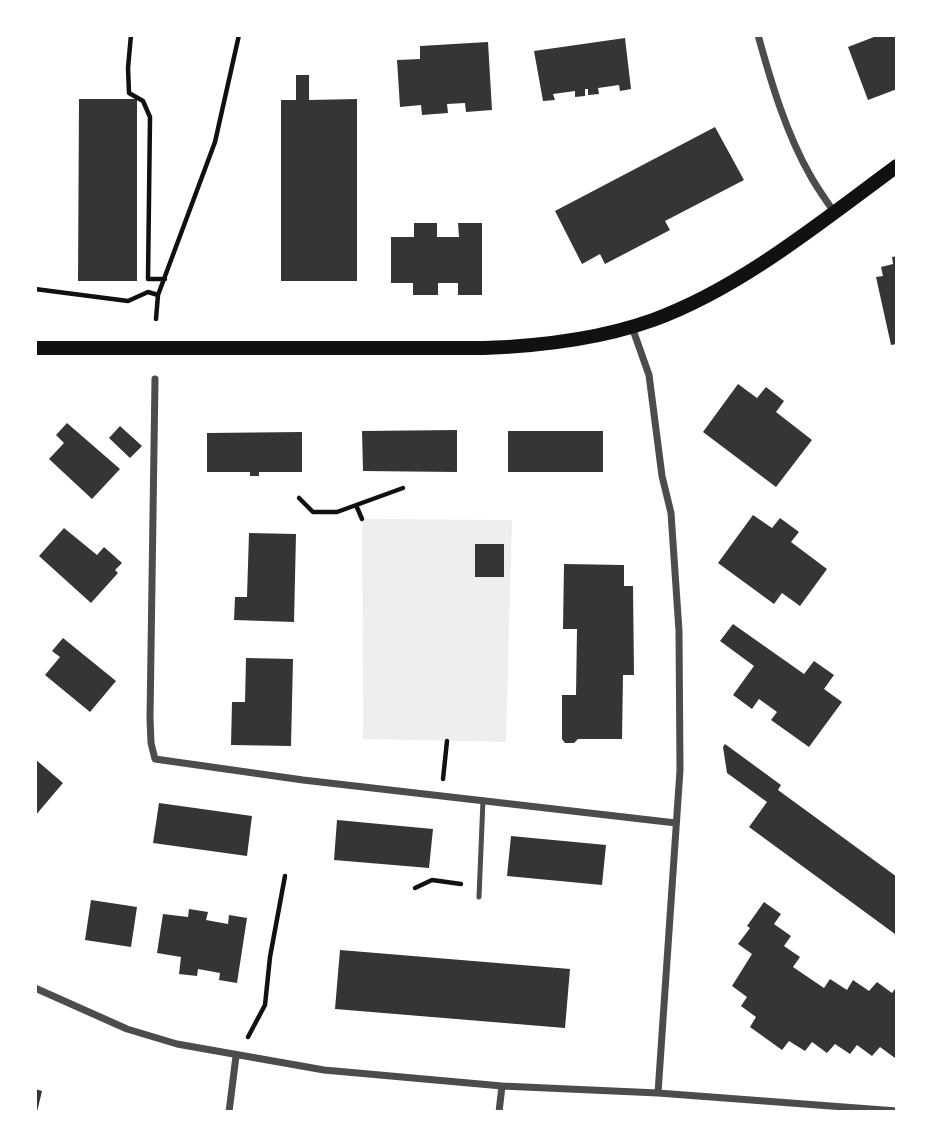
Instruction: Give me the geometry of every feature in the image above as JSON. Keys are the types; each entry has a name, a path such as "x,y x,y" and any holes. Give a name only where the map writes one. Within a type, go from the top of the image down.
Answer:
{"main road":[{"path":"35,348 514,347 583,338 632,327 684,307 750,270 897,166"}],"street":[{"path":"758,35 766,66 793,139 809,175 834,212"},
{"path":"632,327 649,375 662,476 671,513 679,631 680,770 658,1093"},
{"path":"156,379 150,718 155,759 303,780 676,823"},
{"path":"35,988 127,1029 177,1044 324,1070 502,1086 658,1093 897,1111"},
{"path":"229,1112 236,1056"},
{"path":"499,1112 502,1086"}],"lane":[{"path":"479,897 483,800"}],"path":[{"path":"131,35 128,68 130,93 143,101 150,117 148,292"},
{"path":"156,319 158,295 215,142 239,35"},
{"path":"148,279 165,279"},
{"path":"35,289 128,301 148,292 158,295"},
{"path":"299,498 313,512 337,512 403,488"},
{"path":"355,505 362,519"},
{"path":"441,795 447,741"},
{"path":"236,1056 265,1005 270,957 285,876"},
{"path":"415,888 432,880 479,886"}],"shaded area":[{"path":"362,519 512,520 506,742 363,739"}],"building":[{"path":"879,35 897,35 897,89 868,100 848,47"},
{"path":"625,38 631,89 620,91 619,85 598,88 599,94 588,95 588,89 585,89 585,96 575,97 575,91 553,94 555,100 543,101 534,51"},
{"path":"488,42 492,110 466,112 465,103 447,104 448,113 422,115 421,105 400,107 397,60 420,59 420,46"},
{"path":"296,75 309,75 309,100 357,99 357,281 281,281 281,100 296,100"},
{"path":"79,99 137,99 137,281 78,281"},
{"path":"715,127 744,180 665,221 670,230 605,264 600,254 582,264 555,211"},
{"path":"414,223 437,223 437,237 459,237 458,223 482,223 482,295 458,295 458,283 438,283 438,295 413,295 413,283 391,283 391,237 414,237"},
{"path":"897,256 897,344 891,345 876,277 883,276 881,267 893,264 892,257"},
{"path":"738,384 757,398 766,387 784,401 776,412 812,440 776,487 703,432"},
{"path":"67,423 120,469 92,499 49,459 64,443 56,435"},
{"path":"120,426 142,446 130,458 109,438"},
{"path":"457,430 457,472 363,471 362,431"},
{"path":"508,431 603,431 603,472 508,472"},
{"path":"302,432 302,472 259,472 259,476 250,476 250,472 207,472 207,433"},
{"path":"753,515 772,528 780,518 799,532 791,542 827,569 800,606 782,593 774,604 718,563"},
{"path":"64,528 97,555 104,547 122,563 115,570 118,573 91,603 39,556"},
{"path":"249,533 296,534 294,622 234,620 235,597 247,597"},
{"path":"475,544 504,544 504,577 475,577"},
{"path":"564,564 624,565 624,586 633,586 634,675 623,675 622,739 578,739 574,743 565,743 562,739 562,695 576,695 577,629 563,629"},
{"path":"733,624 804,674 814,661 834,675 824,689 842,702 809,747 771,720 777,712 759,699 752,709 733,695 754,666 720,641"},
{"path":"63,638 116,681 90,712 45,675 60,657 52,651"},
{"path":"246,658 293,659 291,746 231,745 232,702 245,702"},
{"path":"725,744 781,785 778,790 897,877 895,934 749,827 767,802 727,773 723,747"},
{"path":"35,759 63,783 35,816"},
{"path":"159,803 252,816 247,856 153,843"},
{"path":"337,820 433,829 429,868 334,860"},
{"path":"511,836 606,845 602,885 507,876"},
{"path":"91,900 137,907 131,947 85,940"},
{"path":"764,902 781,914 774,924 791,936 784,946 800,957 793,967 824,988 830,979 847,990 853,980 869,991 877,982 892,993 897,986 895,1058 880,1047 872,1056 857,1045 850,1054 835,1044 827,1053 812,1042 805,1051 789,1041 782,1050 750,1027 756,1017 741,1006 747,997 732,986 752,954 738,944"},
{"path":"189,909 208,912 206,920 228,924 229,915 247,918 237,983 219,980 220,973 198,969 197,976 179,974 181,957 157,953 163,914 188,917"},
{"path":"340,950 570,969 565,1028 335,1009"},
{"path":"35,1089 42,1091 37,1112 35,1112"}]}
